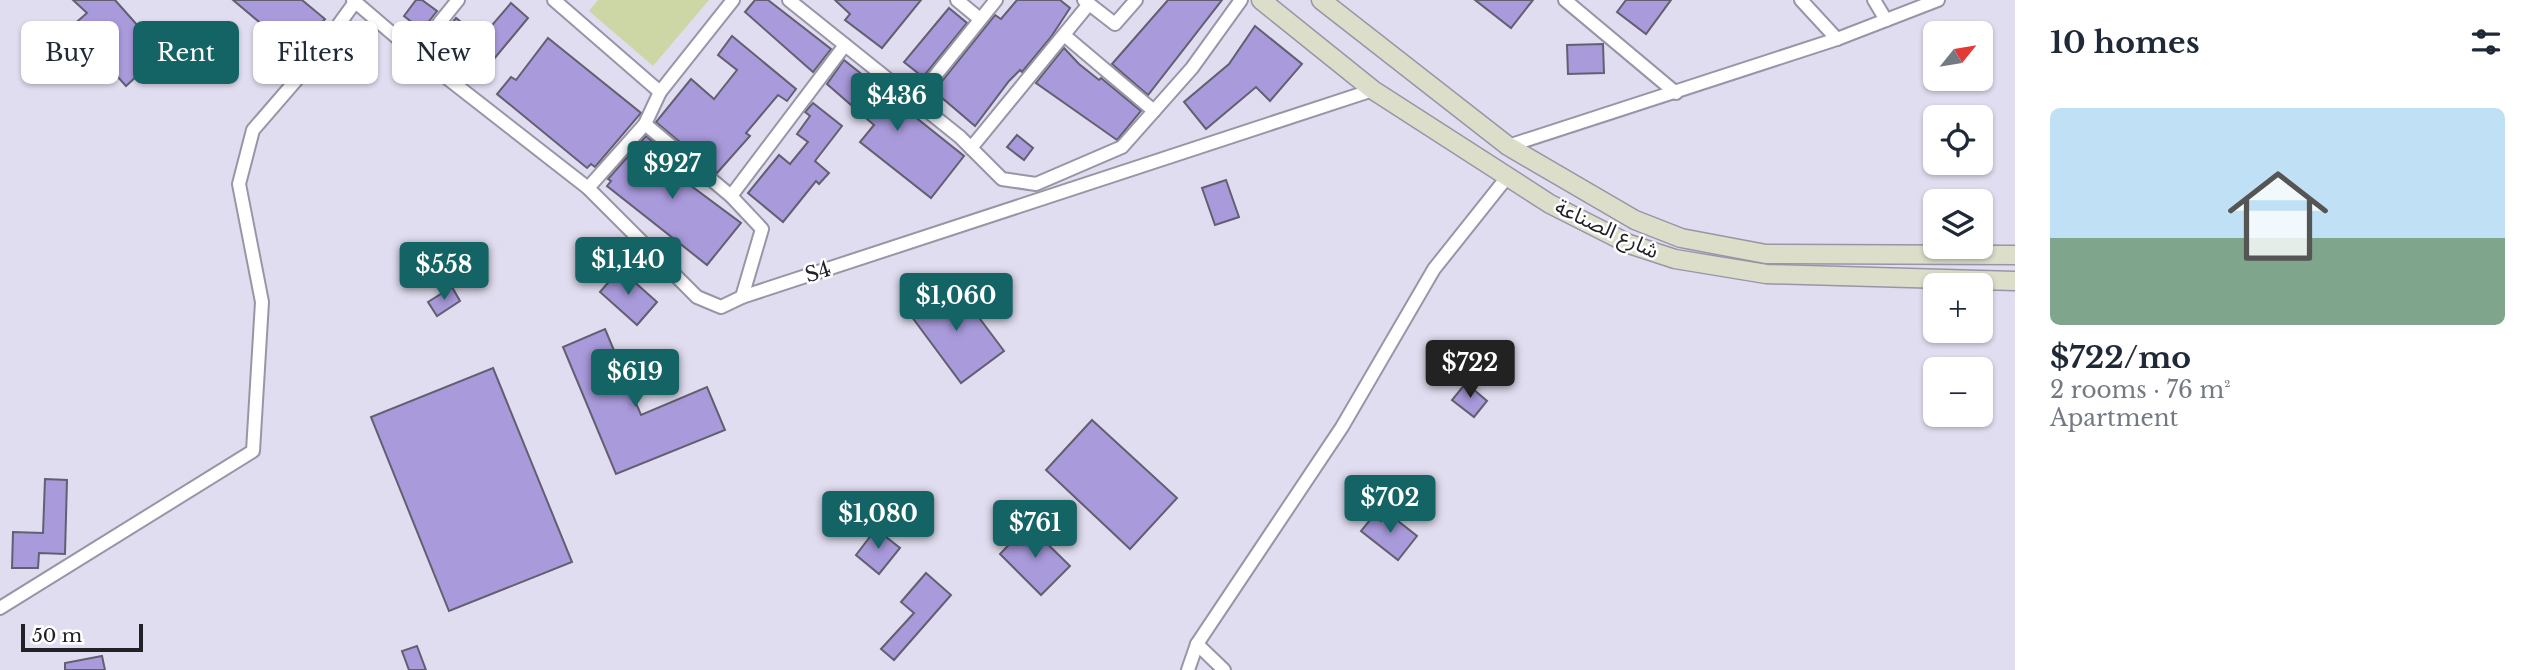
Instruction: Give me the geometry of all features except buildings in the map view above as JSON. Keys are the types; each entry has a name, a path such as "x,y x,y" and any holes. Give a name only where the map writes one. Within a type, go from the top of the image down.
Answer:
{"main road":[{"name":"شارع الصناعة","path":"1261,0 1373,90 1550,204 1629,244 1675,259 1766,274 2015,281"},
{"name":"شارع الصناعة","path":"1321,0 1508,146 1635,220 1681,238 1766,254 2015,255"}],"street":[{"path":"441,21 458,0"},
{"path":"554,0 660,92"},
{"path":"568,11 577,0"},
{"path":"588,188 645,124 660,92 733,0"},
{"path":"789,0 960,137 1002,179 1036,184 1122,147 1192,68 1241,0"},
{"path":"957,0 980,19"},
{"path":"915,101 996,0"},
{"path":"971,148 1064,35 1086,2 1115,24 1136,0"},
{"path":"1564,0 1676,93"},
{"path":"1801,0 1837,39"},
{"path":"1874,0 1886,20"},
{"path":"1508,146 1837,39 1938,0"},
{"path":"0,608 253,451 262,302 239,184 253,130 311,63 354,1"},
{"name":"S4","path":"354,1 392,33"},
{"path":"1064,35 1154,111"},
{"path":"731,196 845,45"},
{"name":"S4","path":"455,84 588,188 696,297 721,307 741,297 1373,90"},
{"path":"645,124 731,196 762,229 741,297"},
{"path":"1188,670 1197,644 1342,427 1434,269 1508,176"},
{"path":"1197,644 1224,670"}],"green space":[{"path":"598,0 709,0 653,66 589,11"}]}
